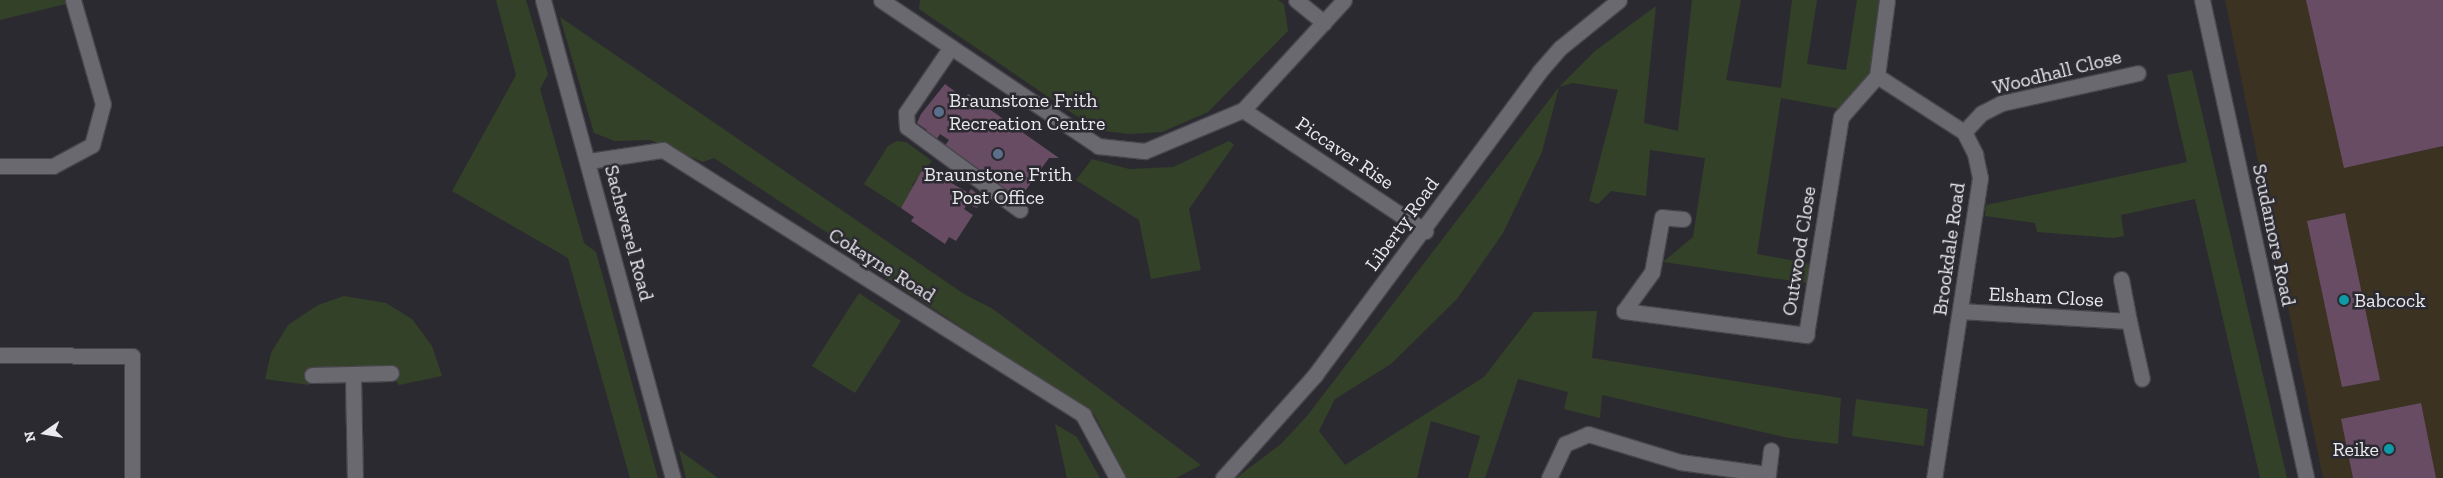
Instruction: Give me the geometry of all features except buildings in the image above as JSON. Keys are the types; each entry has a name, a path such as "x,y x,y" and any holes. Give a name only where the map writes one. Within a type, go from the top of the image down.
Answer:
{"street":[{"path":"0,166 54,166 92,145 103,104 73,0"},
{"name":"Sacheverel Road","path":"543,0 589,161 673,478"},
{"path":"1296,0 1324,23"},
{"path":"887,2 950,47 1098,146 1145,151 1243,110 1344,0"},
{"name":"Liberty Road","path":"1223,478 1314,374 1425,230 1538,72 1560,48 1619,0"},
{"path":"1877,76 1887,0"},
{"name":"Scudamore Road","path":"2202,0 2306,478"},
{"path":"950,47 906,113 907,127 1020,210"},
{"name":"Woodhall Close","path":"1964,132 1982,113 2002,103 2138,73"},
{"name":"Brookdale Road","path":"1877,76 1964,132 1976,154 1980,178 1934,478"},
{"name":"Outwood Close","path":"1683,219 1662,217 1652,272 1624,310 1806,335 1841,117 1877,76"},
{"name":"Piccaver Rise","path":"1243,110 1425,230"},
{"name":"Cokayne Road","path":"589,161 663,150 1083,415 1117,478"},
{"name":"Elsham Close","path":"2120,279 2142,379"},
{"name":"Elsham Close","path":"1960,311 2129,321"},
{"path":"0,356 132,356 132,478"},
{"path":"312,375 353,377 391,373"},
{"path":"353,377 354,478"},
{"path":"1549,478 1565,444 1588,434 1680,462 1768,474 1771,450"}],"shaded area":[{"path":"2225,0 2443,0 2443,478 2323,478"}],"green space":[{"path":"0,0 73,0 74,2 0,20"},
{"path":"496,0 526,0 548,74 540,89 584,243 596,252 658,478 630,478 568,258 452,191 516,75"},
{"path":"920,0 1278,0 1284,4 1288,31 1208,112 1162,132 1129,134 1097,130 919,9"},
{"path":"1692,0 1741,0 1726,80 1781,88 1792,0 1817,0 1807,64 1846,70 1857,0 1887,0 1877,76 1845,110 1781,98 1757,254 1817,265 1813,284 1663,262 1693,237 1705,158 1650,150 1646,196 1611,191 1598,204 1589,201 1618,90 1573,83 1559,87 1595,51 1656,6 1644,123 1678,131"},
{"path":"560,17 964,294 993,309 1201,465 1176,478 1127,478 1094,414 857,259 855,251 714,158 703,162 650,140 615,141 594,133"},
{"path":"2192,70 2287,478 2260,478 2195,199 2121,215 2124,236 2114,238 2037,232 2035,223 1985,216 1986,205 2187,162 2167,75"},
{"path":"1559,87 1542,152 1503,233 1457,299 1391,364 1335,399 1319,431 1345,465 1484,377 1534,312 1597,311 1592,358 1841,398 1838,444 1789,438 1602,395 1600,418 1564,409 1568,392 1518,379 1485,478 1468,478 1480,436 1431,421 1417,478 1236,478 1281,444 1307,416"},
{"path":"897,141 906,142 932,161 912,185 915,187 901,208 864,184 888,146"},
{"path":"1229,141 1234,145 1189,209 1201,270 1151,279 1139,220 1076,180 1092,159 1129,169 1173,167"},
{"path":"859,293 901,321 855,393 812,366"},
{"path":"344,296 386,303 412,319 432,346 442,376 399,385 390,373 312,375 309,385 265,379 271,353 288,325 318,305"},
{"path":"1856,399 1928,409 1924,446 1852,436"},
{"path":"1055,424 1077,437 1100,478 1067,478"},
{"path":"679,450 718,478 686,478"}],"place":[{"name":"Braunstone Frith Recreation Centre","path":"939,112"},
{"name":"Braunstone Frith Post Office","path":"998,154"},
{"name":"Babcock","path":"2344,300"},
{"name":"Reike","path":"2389,449"}]}
